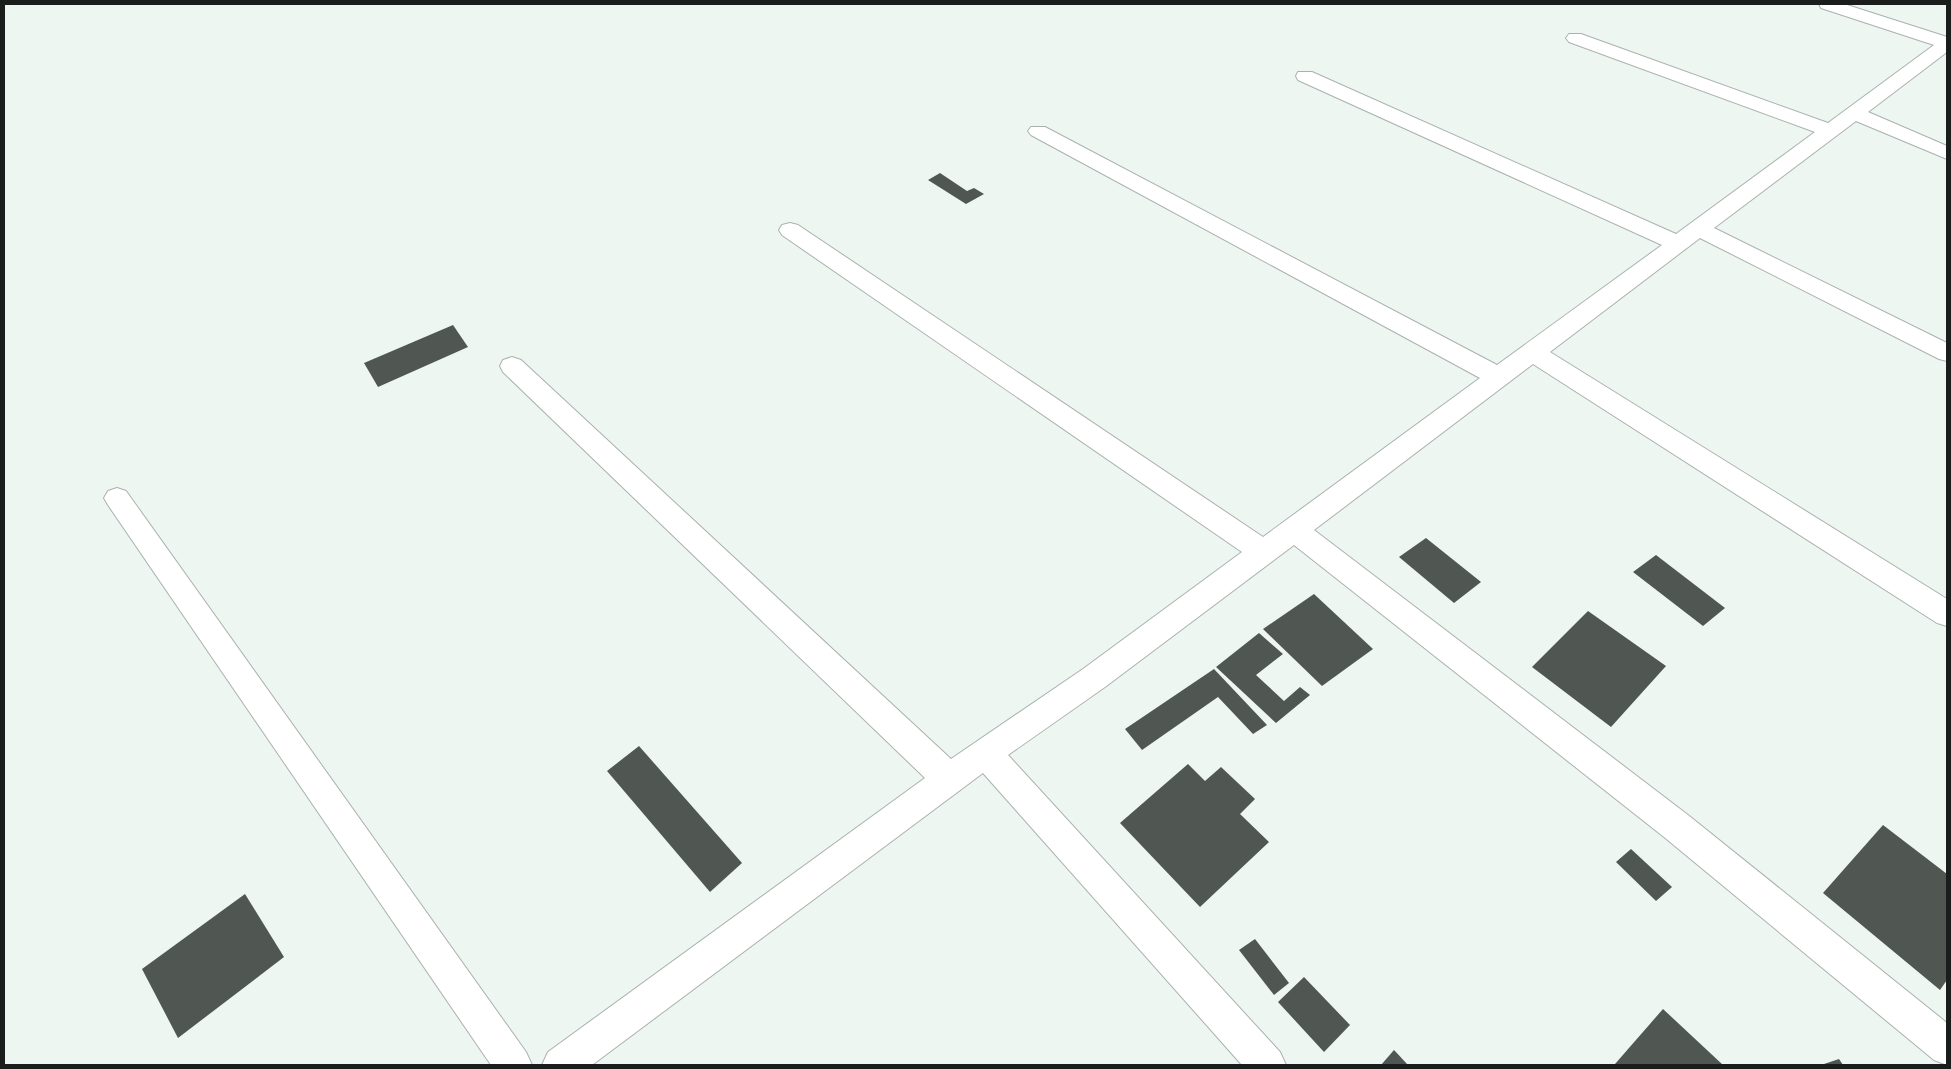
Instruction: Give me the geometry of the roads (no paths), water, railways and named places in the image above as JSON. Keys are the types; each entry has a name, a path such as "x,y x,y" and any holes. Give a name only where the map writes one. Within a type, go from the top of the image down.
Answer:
{"street":[{"path":"1828,4 1947,44"},
{"path":"1575,38 1831,131"},
{"path":"561,1065 949,779 1094,678 1947,44"},
{"path":"1305,76 1689,236 1947,353"},
{"path":"1854,114 1947,153"},
{"path":"1038,131 1499,377"},
{"path":"790,230 1263,552"},
{"path":"1532,352 1947,614"},
{"path":"512,366 949,779"},
{"path":"117,498 513,1065"},
{"path":"1294,530 1676,826 1947,1047"},
{"path":"985,753 1267,1065"}]}
